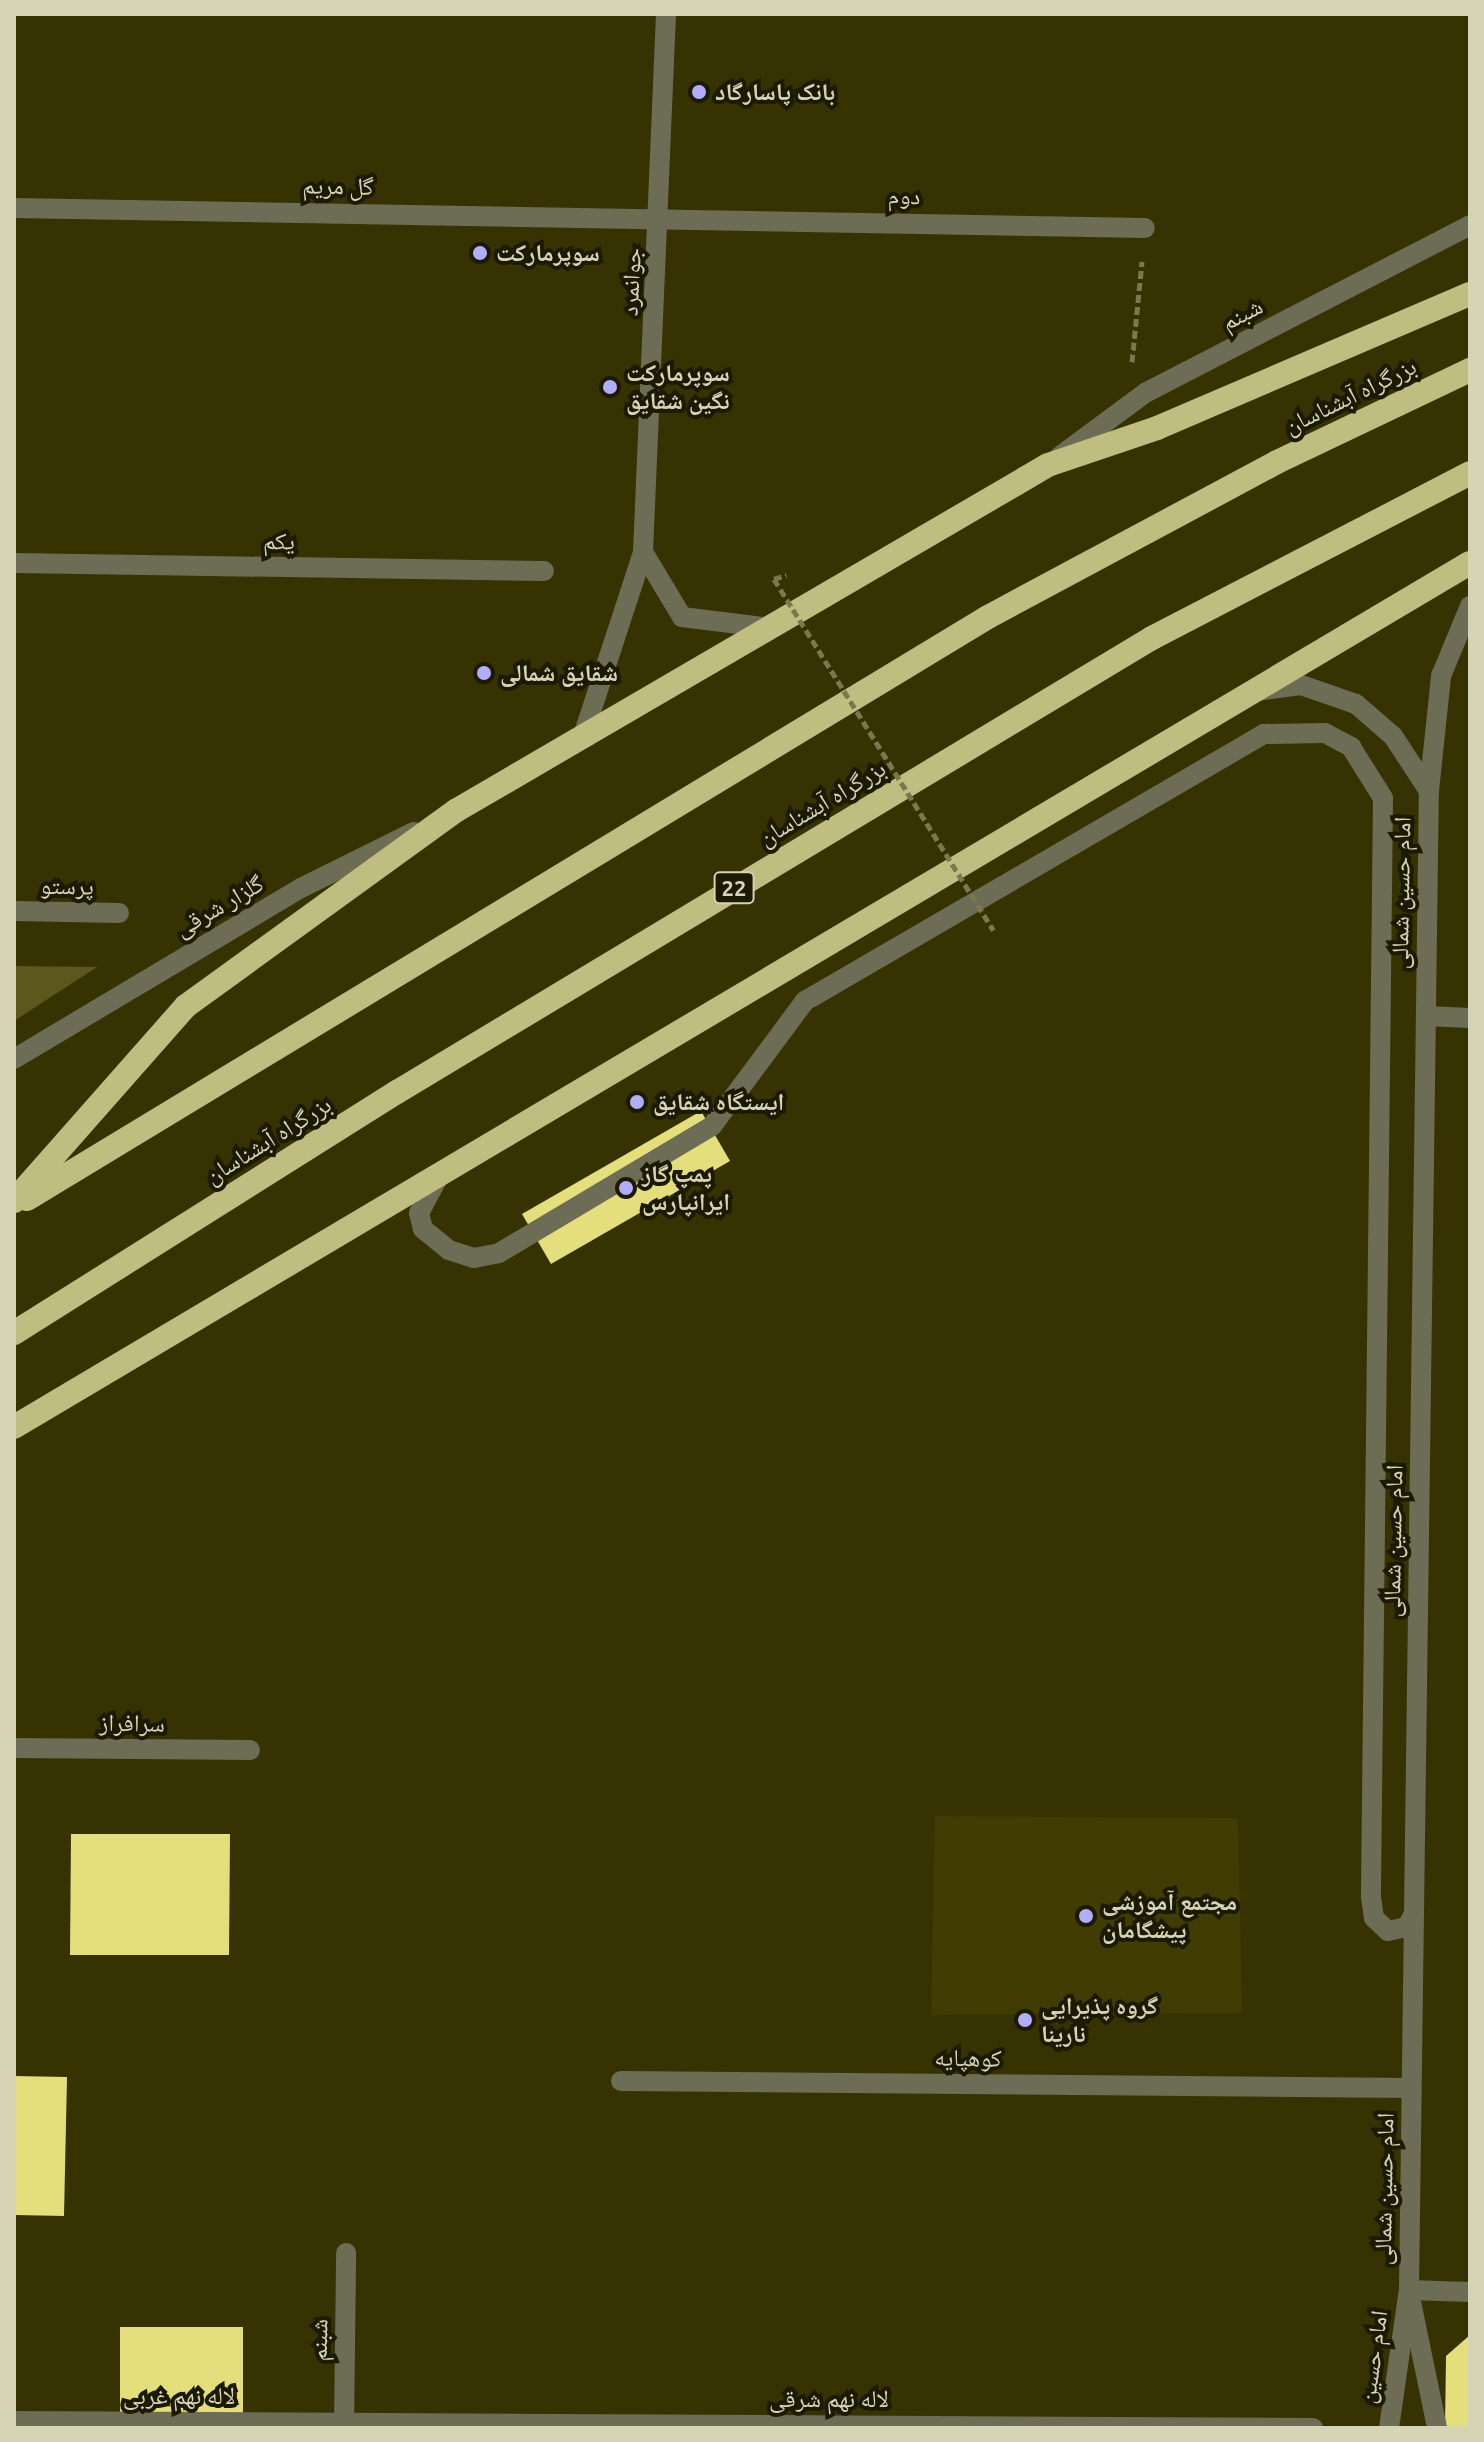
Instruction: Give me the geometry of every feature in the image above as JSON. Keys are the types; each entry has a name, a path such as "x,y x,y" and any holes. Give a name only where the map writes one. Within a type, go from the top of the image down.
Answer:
{"highway":[{"path":"14,1204 186,1006 457,810 762,627 1048,465 1157,428 1470,294"},
{"name":"بزرگراه آبشناسان","path":"14,1204 988,617 1277,462 1470,370"},
{"name":"بزرگراه آبشناسان","path":"14,1333 397,1092 1152,638 1470,473"},
{"path":"14,1427 1245,693 1470,563"}],"street":[{"name":"جوانمرد","path":"583,736 643,552 661,216 666,14"},
{"name":"گل مریم","path":"14,208 661,216"},
{"name":"دوم","path":"661,216 1145,228"},
{"name":"شبنم","path":"1048,465 1145,393 1470,225"},
{"path":"643,552 682,617 762,627"},
{"name":"یکم","path":"14,563 544,571"},
{"name":"امام حسین شمالی","path":"1409,2290 1429,791 1441,676 1470,606"},
{"path":"1245,693 1301,685 1332,690 1393,736 1429,791"},
{"path":"442,1171 419,1213 423,1229 449,1250 474,1258 499,1253 712,1126 805,1001 1264,734 1325,733 1351,747 1383,798 1371,1897 1374,1918 1388,1931 1407,1927 1413,1915"},
{"name":"گلزار شرقی","path":"14,1059 301,888 457,810"},
{"name":"پرستو","path":"14,911 119,913"},
{"path":"1426,1016 1470,1018"},
{"name":"سرافراز","path":"14,1748 250,1750"},
{"name":"کوهپایه","path":"621,2081 1411,2088"},
{"name":"شبنم","path":"344,2425 346,2253"},
{"path":"1409,2290 1470,2292"},
{"name":"امام حسین","path":"1389,2428 1409,2290"},
{"name":"امام حسین","path":"1409,2290 1437,2428"},
{"name":"لاله نهم غربی","path":"14,2421 344,2425"},
{"name":"لاله نهم شرقی","path":"344,2425 1313,2428"}],"path":[{"path":"1132,366 1145,228"},
{"path":"774,579 993,930"}],"shaded area":[{"path":"14,966 97,967 14,1021"},
{"name":"مجتمع آموزشی پیشگامان","path":"935,1816 1238,1818 1242,2013 931,2015"}],"building":[{"name":"پمپ گاز ایرانپارس","path":"701,1111 730,1161 551,1264 522,1214"},
{"path":"71,1834 230,1834 229,1955 70,1955"},
{"path":"14,2076 67,2077 64,2216 14,2215"},
{"path":"120,2327 243,2327 243,2416 120,2414"},
{"path":"1470,2335 1470,2428 1445,2428 1446,2356"}],"place":[{"name":"بانک پاسارگاد","path":"699,92"},
{"name":"سوپرمارکت","path":"480,253"},
{"name":"سوپرمارکت نگین شقایق","path":"610,387"},
{"name":"شقایق شمالی","path":"484,673"},
{"name":"ایستگاه شقایق","path":"637,1102"},
{"name":"پمپ گاز ایرانپارس","path":"626,1188"},
{"name":"مجتمع آموزشی پیشگامان","path":"1086,1916"},
{"name":"گروه پذیرایی نارینا","path":"1025,2020"}]}
